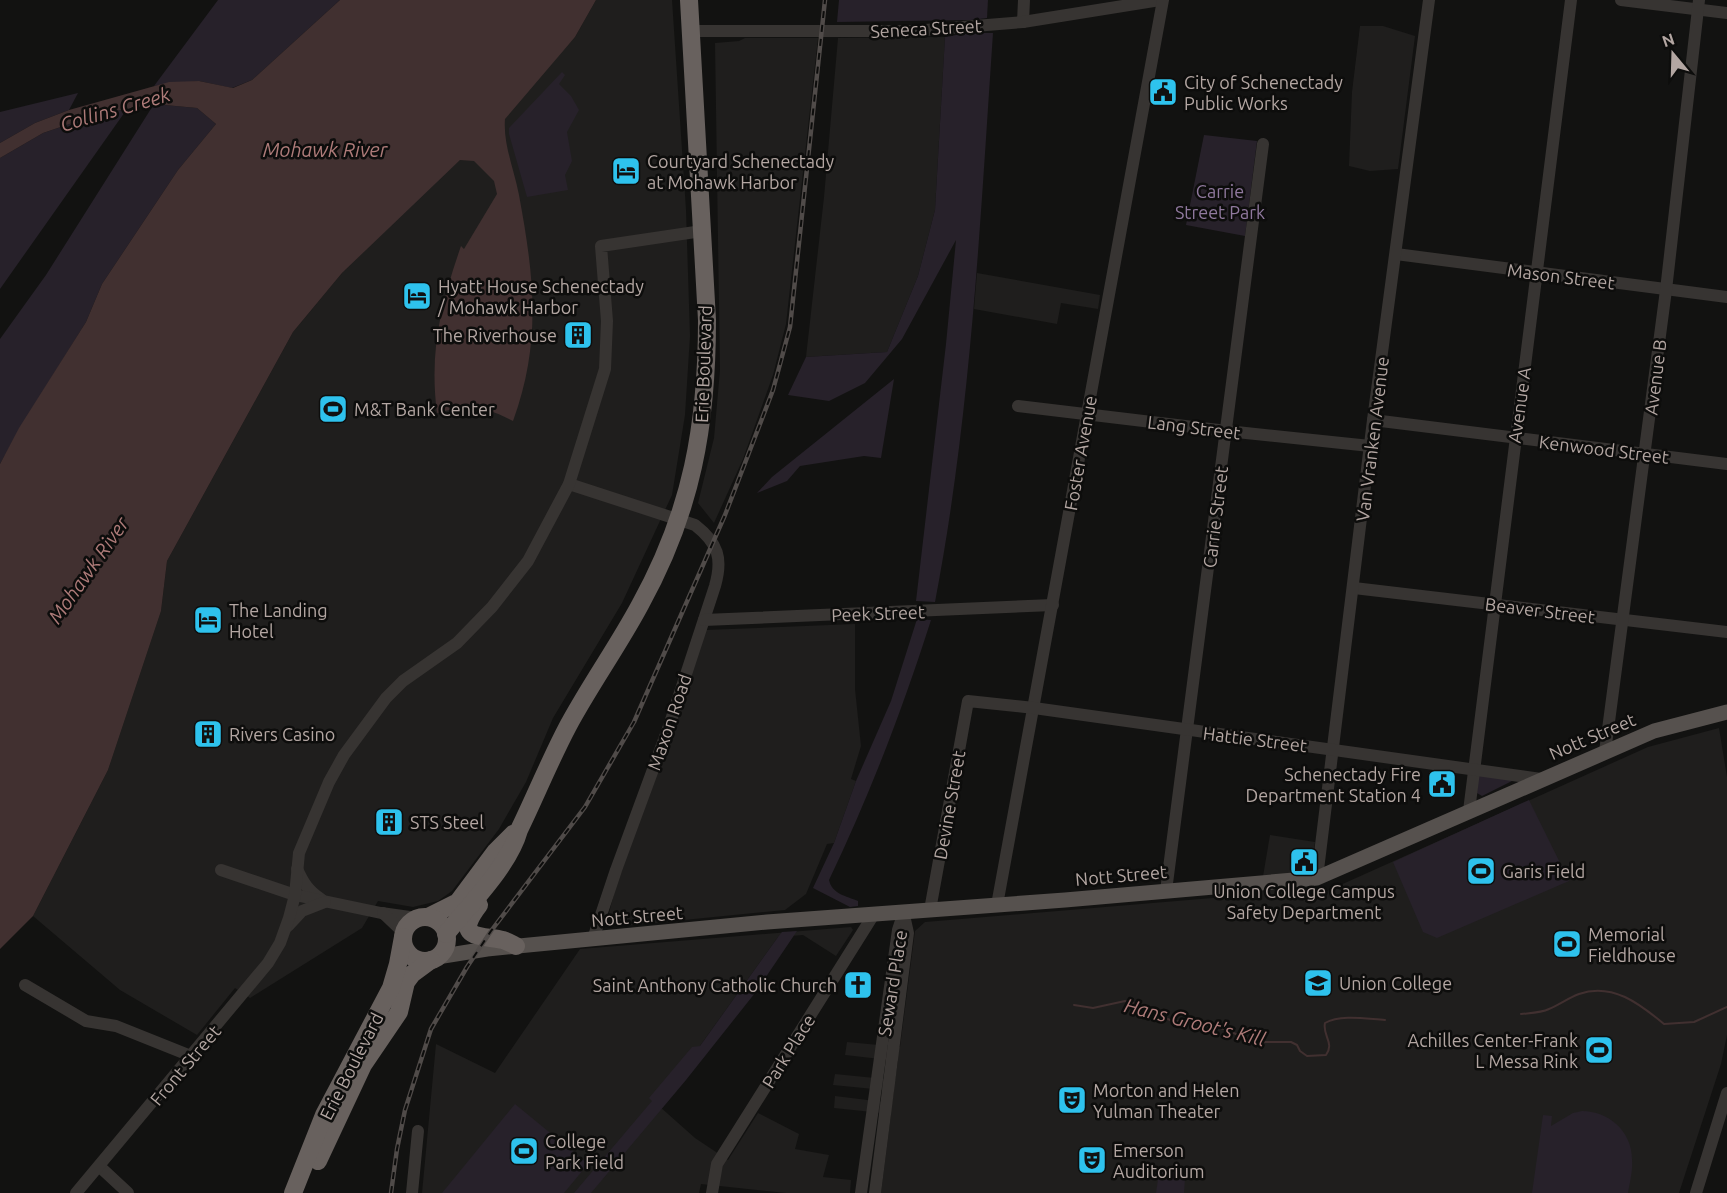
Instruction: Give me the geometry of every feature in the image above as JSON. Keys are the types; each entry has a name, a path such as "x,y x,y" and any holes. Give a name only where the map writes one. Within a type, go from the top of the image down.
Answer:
{"highway":[{"name":"Erie Boulevard","path":"447,936 515,845 519,830 568,725 640,605 670,545 696,458 705,397 707,320 689,0"},
{"name":"Erie Boulevard","path":"423,918 458,902 496,851 519,830"},
{"path":"481,890 483,900 469,918 471,933 476,937 504,940 516,946"},
{"path":"423,918 440,923 447,936 445,947 434,958 419,960 405,949 403,935 407,926 423,918"},
{"name":"Erie Boulevard","path":"293,1193 324,1115 391,988 403,935"},
{"name":"Erie Boulevard","path":"304,1193 363,1065 399,1012 406,982 412,974 434,958"}],"main road":[{"name":"Nott Street","path":"434,958 487,949 593,939 1317,878 1654,731 1727,712"},
{"name":"Nott Street","path":"447,936 470,949 487,949"}],"street":[{"path":"1023,22 1024,0"},
{"name":"Seneca Street","path":"690,31 912,31 1023,22 1162,0"},
{"name":"Foster Avenue","path":"997,905 1162,0"},
{"name":"Van Vranken Avenue","path":"1317,878 1373,420 1429,0"},
{"name":"Avenue A","path":"1469,811 1571,0"},
{"path":"1621,0 1698,5 1727,13"},
{"name":"Avenue B","path":"1605,752 1666,290 1698,5"},
{"name":"Carrie Street","path":"1167,891 1263,144"},
{"name":"Front Street","path":"76,1193 268,963 280,943 295,895 299,853 314,815 344,755 386,698 402,681 457,643 492,607 528,561 569,484 605,369 607,321 601,246 702,231"},
{"name":"Mason Street","path":"1396,254 1727,297"},
{"name":"Lang Street","path":"1018,405 1370,446"},
{"name":"Kenwood Street","path":"1373,420 1727,464"},
{"name":"Maxon Road","path":"569,484 695,525 708,535 719,555 719,571 704,620 593,939"},
{"name":"Beaver Street","path":"1354,588 1727,632"},
{"name":"Peek Street","path":"704,620 1053,605"},
{"name":"Hattie Street","path":"968,701 1034,708 1541,779"},
{"name":"Devine Street","path":"930,910 968,701"},
{"path":"296,868 311,893 326,902"},
{"path":"220,870 295,895 383,913 423,918"},
{"name":"Front Street","path":"284,930 302,911 326,902"},
{"name":"Seward Place","path":"861,1193 898,930 904,912"},
{"name":"Seward Place","path":"875,1193 908,933 904,912"},
{"path":"383,913 403,935"},
{"name":"Park Place","path":"714,1193 717,1164 874,914"},
{"path":"25,985 86,1021 116,1026 191,1056"},
{"path":"1696,1193 1727,1093"},
{"path":"412,1193 418,1131"},
{"path":"99,1166 128,1193"}],"shaded area":[{"path":"596,0 672,0 686,210 690,336 685,415 672,495 622,603 553,718 526,782 499,829 452,891 438,901 413,907 378,901 362,928 250,998 235,988 197,1035 120,990 33,916 108,770 161,611 167,561 293,332 342,273 466,154 575,37"},
{"path":"1360,26 1383,26 1415,36 1398,169 1370,171 1349,166 1352,92"},
{"path":"945,37 935,210 918,276 887,352 806,357 824,197 838,38"},
{"path":"745,38 818,38 786,324 773,375 743,459 714,523 698,503 714,438 720,370 715,43 739,41"},
{"path":"977,273 1100,295 1098,309 1061,303 1057,324 974,309"},
{"path":"855,624 855,689 861,746 851,779 856,781 834,843 827,844 806,894 785,910 624,926 611,925 609,913 618,878 705,630"},
{"name":"Union College","path":"1719,728 1727,777 1727,1035 1721,1064 1679,1193 881,1193 891,1114 834,1108 835,1096 892,1103 894,1091 833,1085 835,1074 895,1080 898,1061 845,1055 847,1042 900,1047 915,931 925,922 1260,894 1270,835 1315,842 1308,892 1327,891 1648,747"},
{"path":"851,927 853,930 836,956 803,935 778,937 700,1046 650,1098 695,1138 728,1160 758,1113 799,1134 795,1149 829,1155 823,1177 851,1180 850,1193 786,1193 701,1184 699,1193 422,1193 436,1044 495,1073 580,949"}],"green space":[{"path":"218,0 340,0 252,80 232,88 199,81 154,86"},
{"path":"839,0 988,0 987,18 837,22"},
{"path":"967,33 993,33 973,318 957,460 935,602 916,601 956,240 902,339 865,383 829,401 788,395 806,357 887,352 918,276 935,210 945,37"},
{"path":"562,72 565,75 559,84 571,96 579,110 567,132 572,161 565,175 568,190 527,197 509,128"},
{"path":"78,93 69,110 35,123 0,143 0,112"},
{"path":"154,104 197,108 216,124 178,170 102,284 86,322 0,464 0,339 46,275"},
{"path":"127,109 0,289 0,158 43,133 99,114"},
{"name":"Carrie Street Park","path":"1204,135 1257,141 1245,236 1186,225"},
{"path":"894,379 881,458 864,456 800,466 787,481 757,493 772,477"},
{"path":"917,619 931,620 909,687 858,816 829,880 836,891 858,901 858,906 850,907 813,888 834,843 856,781 891,701"},
{"path":"1478,775 1512,781 1482,796 1477,793"},
{"name":"Garis Field","path":"1529,800 1569,881 1437,938 1423,932 1393,862"},
{"path":"797,931 755,993 686,1080 591,1193 574,1193 652,1101 649,1098 692,1047 700,1046 782,932"},
{"name":"College Park Field","path":"515,1104 588,1164 564,1193 442,1193"},
{"path":"1582,1111 1601,1115 1617,1124 1628,1140 1632,1163 1628,1193 1532,1193 1543,1115 1552,1116 1551,1126 1573,1113"},
{"path":"1160,1166 1176,1168 1185,1179 1184,1193 1156,1193"}],"water":[{"name":"Mohawk River","path":"340,0 596,0 575,37 505,119 507,147 519,195 528,253 532,309 532,336 528,364 513,421 494,412 476,408 437,413 436,348 438,328 448,288 461,246 464,249 497,194 494,181 474,161 460,160 342,273 293,332 167,561 161,611 108,770 33,916 0,949 0,464 19,428 86,322 102,284 178,170 216,124 197,108 154,104 99,114 43,133 0,158 0,143 35,123 69,110 169,82 199,81 233,88 252,80"}],"waterway":[{"name":"Hans Groot's Kill","path":"1521,1014 1546,1010 1579,994 1591,991 1603,991 1625,997 1664,1024 1694,1022 1727,1007"},
{"name":"Hans Groot's Kill","path":"1074,1005 1093,1008 1125,1001 1139,1005 1172,1021 1191,1022 1224,1029 1255,1042 1291,1042 1307,1056 1326,1055 1329,1043 1325,1023 1331,1020 1346,1018 1385,1020"}],"railway":[{"path":"391,1193 405,1110 431,1029 491,931 585,807 634,722 725,515 773,390 790,327 825,0"}],"place":[{"name":"City of Schenectady Public Works","path":"1163,92"},
{"name":"Courtyard Schenectady at Mohawk Harbor","path":"626,171"},
{"name":"Hyatt House Schenectady / Mohawk Harbor","path":"417,296"},
{"name":"The Riverhouse","path":"578,335"},
{"name":"M&T Bank Center","path":"333,409"},
{"name":"The Landing Hotel","path":"208,620"},
{"name":"Rivers Casino","path":"208,734"},
{"name":"Schenectady Fire Department Station 4","path":"1442,784"},
{"name":"STS Steel","path":"389,822"},
{"name":"Union College Campus Safety Department","path":"1304,862"},
{"name":"Garis Field","path":"1481,871"},
{"name":"Memorial Fieldhouse","path":"1567,944"},
{"name":"Union College","path":"1318,983"},
{"name":"Saint Anthony Catholic Church","path":"858,985"},
{"name":"Achilles Center-Frank L Messa Rink","path":"1599,1050"},
{"name":"Morton and Helen Yulman Theater","path":"1072,1100"},
{"name":"College Park Field","path":"524,1151"},
{"name":"Emerson Auditorium","path":"1092,1160"}],"water label":[{"name":"Collins Creek","path":"115,109"}]}
